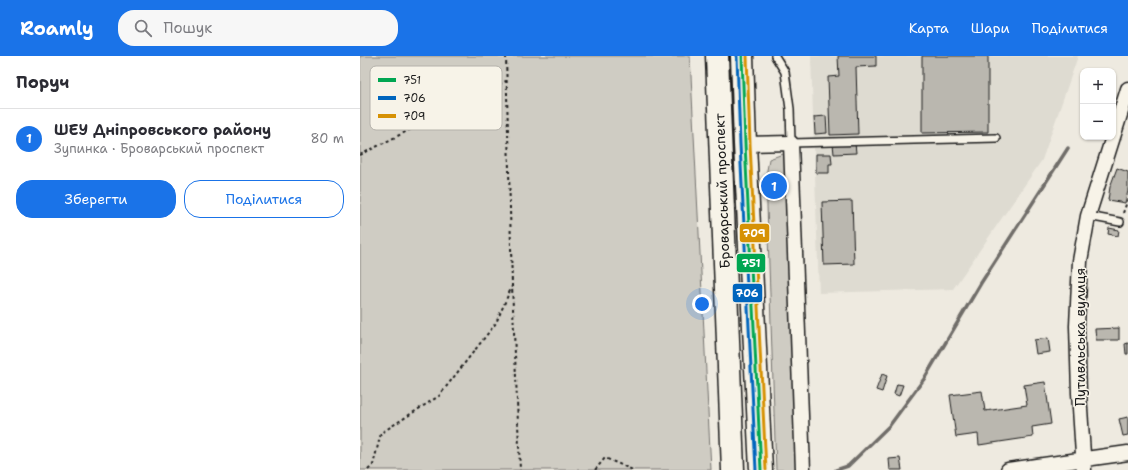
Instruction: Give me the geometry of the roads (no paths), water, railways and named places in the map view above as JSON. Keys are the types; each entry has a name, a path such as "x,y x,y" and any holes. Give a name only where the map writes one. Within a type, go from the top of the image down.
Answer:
{"highway":[{"name":"Броварський проспект","path":"717,56 733,470"},
{"name":"Броварський проспект","path":"742,56 761,470"}],"street":[{"name":"Путивльська вулиця","path":"1116,127 1128,89"},
{"name":"Путивльська вулиця","path":"1084,465 1079,393 1077,326 1080,261 1088,216 1112,140"},
{"name":"Броварський проспект","path":"745,144 791,143"},
{"path":"791,143 803,470"},
{"path":"1008,470 1084,465 1128,453"}],"lane":[{"path":"775,56 785,72 790,108 791,143 996,138"},
{"path":"1088,216 1120,222"}],"waterway":[{"path":"836,470 848,466 890,425 924,379 981,283 1068,148"}],"place":[{"name":"ШЕУ Дніпровського району","path":"774,186"}]}
